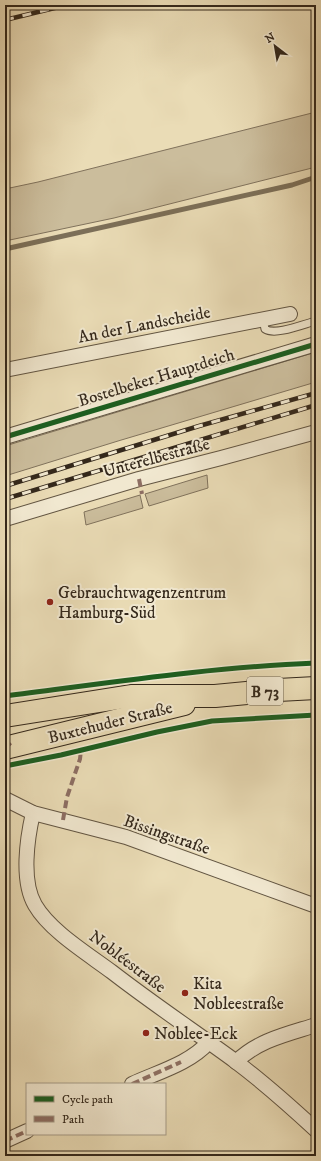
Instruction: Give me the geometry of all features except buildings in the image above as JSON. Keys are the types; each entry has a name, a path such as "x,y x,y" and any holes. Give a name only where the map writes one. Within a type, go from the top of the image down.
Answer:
{"main road":[{"name":"Buxtehuder Straße","path":"5,716 131,696 215,696 316,688"},
{"name":"Buxtehuder Straße","path":"5,748 215,696"}],"street":[{"name":"An der Landscheide","path":"5,370 290,314"},
{"name":"Bostelbeker Hauptdeich","path":"5,437 316,344"},
{"name":"Unterelbestraße","path":"5,519 139,479 316,432"},
{"name":"Bissingstraße","path":"5,800 33,813 126,837 316,906"},
{"name":"Nobléestraße","path":"33,813 26,850 27,875 30,895 45,919 61,934 236,1062 281,1098 316,1130"},
{"path":"236,1062 247,1052 263,1042 316,1025"},
{"path":"134,1083 194,1056 209,1042"},
{"path":"5,1141 26,1131"}],"lane":[{"path":"263,320 265,329 268,331 277,331 316,321"}],"shaded area":[{"path":"316,112 316,167 114,218 5,241 5,189"},
{"path":"316,352 316,382 5,476 5,446"},
{"path":"207,475 208,488 149,506 145,494"},
{"path":"140,495 143,508 86,525 84,512"}],"waterway":[{"path":"5,249 292,185 316,177"}],"railway":[{"path":"5,20 67,5"},
{"path":"5,486 199,426 316,393"},
{"path":"5,499 316,405"}],"marked path":[{"path":"139,479 142,494"},
{"path":"5,740 11,746"},
{"path":"63,820 67,797 80,759 81,750"},
{"path":"134,1083 181,1062"},
{"path":"5,1141 26,1131"}],"cycle path":[{"path":"5,437 316,344"},
{"path":"5,696 199,672 316,663"},
{"path":"5,766 212,721 316,715"}],"place":[{"name":"Gebrauchtwagenzentrum Hamburg-Süd","path":"50,602"},
{"name":"Kita Nobleestraße","path":"185,993"},
{"name":"Noblee-Eck","path":"146,1033"}]}
